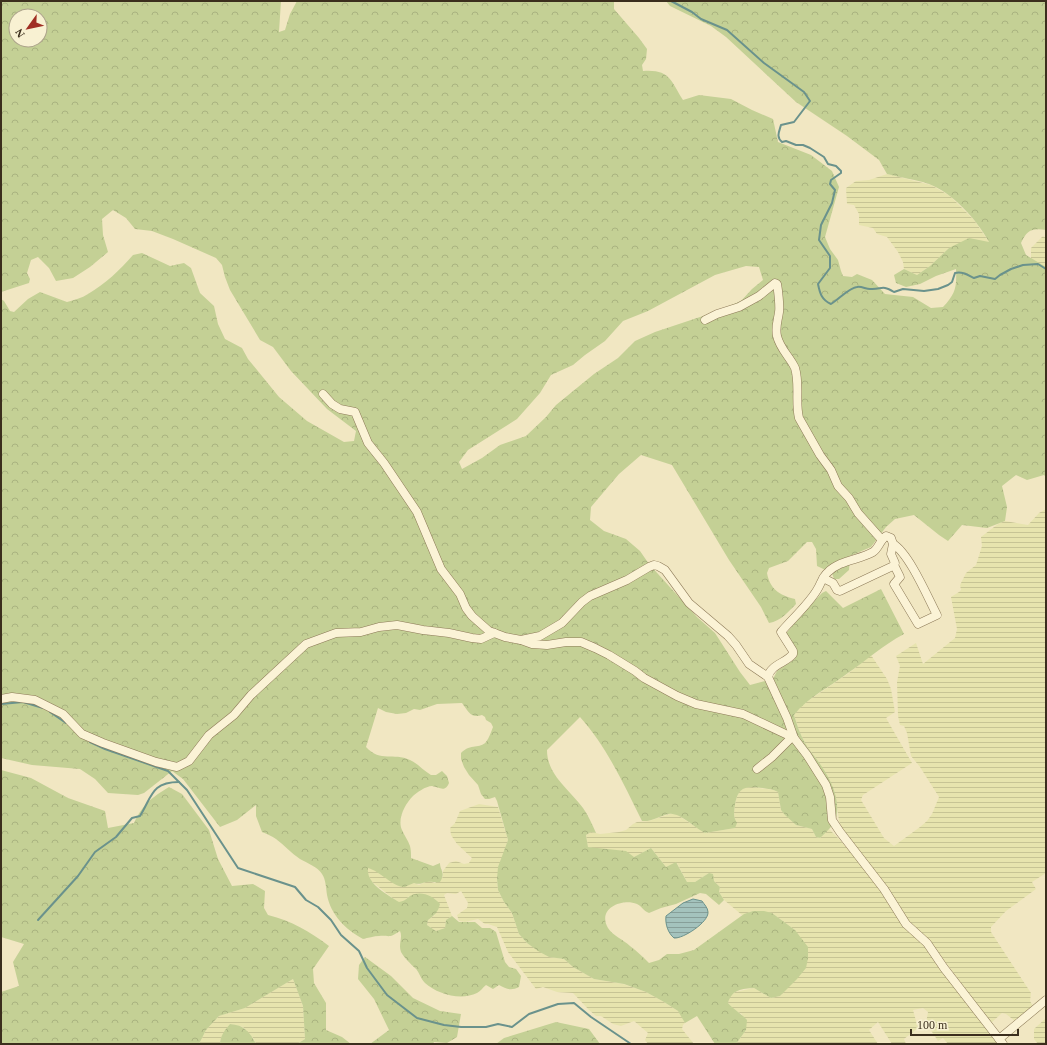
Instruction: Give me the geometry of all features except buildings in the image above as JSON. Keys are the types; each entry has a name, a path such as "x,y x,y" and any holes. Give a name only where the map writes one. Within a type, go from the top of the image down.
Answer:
{"street":[{"path":"705,320 717,314 739,307 759,296 775,283 777,284 780,311 776,327 777,337 795,368 797,376 799,418 820,455 831,470 838,486 852,502 858,513 882,540"},
{"path":"323,394 332,404 340,409 356,412 368,443 384,463 417,512 441,569 460,594 466,608 472,616 489,631 532,644 547,645 566,642 581,642 609,655 644,678 677,696 696,704 743,714 793,737"},
{"path":"768,677 769,673 774,668 783,663 793,654 793,651 781,632 818,590 826,573 832,568 873,552 879,547 882,540 886,536 891,538 893,544 891,554 894,558 894,565 900,577 894,584 918,624 937,615 906,557 898,547 893,544"},
{"path":"520,640 540,636 553,629 562,623 582,602 590,596 627,580 649,567 654,565 664,570 689,603 728,636 749,664 768,677 787,718 793,737 808,755 826,784 830,797 832,820 884,889 906,924 927,943 944,968 1001,1041 1046,1000"},
{"path":"823,578 833,583 837,590 840,591 894,565"},
{"path":"1,699 12,697 35,700 63,714 82,734 141,757 177,767 189,761 209,735 234,715 251,695 306,644 336,633 361,632 379,627 397,625 481,639 494,633"},
{"path":"757,769 793,737"}],"shaded area":[{"path":"887,174 931,185 950,196 974,220 989,242 949,248 930,266 917,275 904,269 903,262 898,252 887,237 877,234 873,228 859,225 859,214 854,205 847,204 846,188 856,181 869,180"},
{"path":"1043,236 1046,238 1046,267 1031,259 1031,248"},
{"path":"1046,509 1046,873 1032,882 1036,889 1006,911 991,927 991,932 1031,993 1030,1001 1033,1006 1015,1021 1006,1014 1002,1013 991,1023 929,940 906,919 842,828 839,821 836,799 818,761 806,745 800,733 794,715 802,705 849,673 871,655 887,679 891,689 895,712 886,718 912,763 863,795 861,800 884,838 894,846 920,827 932,814 939,797 920,767 911,756 907,733 904,726 900,725 898,716 897,682 900,666 896,656 916,643 923,664 955,638 957,629 951,597 961,590 960,585 966,573 976,565 982,546 981,537 998,524 1005,521 1028,525 1039,513"},
{"path":"752,787 774,790 778,792 781,810 796,825 812,829 816,837 820,838 829,829 839,839 868,873 1000,1044 948,1044 943,1038 938,1041 926,1023 928,1012 923,1008 913,1010 918,1028 904,1039 906,1044 892,1044 878,1022 869,1030 878,1044 736,1044 746,1030 742,1014 734,1010 728,1003 730,996 735,992 754,988 771,998 780,996 785,990 795,930 772,913 753,911 742,915 724,900 719,892 720,887 709,873 695,882 687,882 677,863 666,867 651,848 634,857 588,847 586,835 591,832 600,834 619,832 626,830 637,822 649,821 670,814 676,814 705,833 735,828 734,811 736,799 739,792 744,788"},
{"path":"479,804 498,807 508,840 497,879 498,890 512,913 519,934 527,943 549,957 564,959 573,967 594,979 623,984 646,992 664,1002 678,1011 681,1015 685,1023 682,1029 694,1044 648,1044 645,1040 648,1033 634,1021 621,1026 613,1024 601,1016 596,1016 573,993 557,992 543,987 536,989 508,952 497,927 485,924 478,919 465,922 459,921 457,915 467,908 468,903 461,891 456,894 447,893 444,895 452,916 446,920 445,928 436,931 427,925 428,920 435,915 409,896 405,901 399,903 371,881 367,872 368,868 374,869 397,885 414,883 419,885 428,881 435,883 443,877 443,871 449,863 456,861 464,864 469,863 472,858 457,844 451,835 450,828 455,823 460,811"},
{"path":"293,979 303,1006 305,1039 297,1044 256,1044 254,1039 243,1027 230,1024 220,1040 220,1044 199,1044 206,1030 219,1016 245,1008"},
{"path":"1046,1018 1046,1044 1038,1044 1034,1039 1034,1029"}],"green space":[{"path":"1,1 281,1 279,32 285,30 290,14 297,1 614,1 614,9 647,49 646,59 642,65 643,71 659,72 664,74 672,82 683,100 699,95 731,99 773,119 778,142 811,155 832,171 839,187 825,237 830,249 838,260 843,276 852,277 857,274 872,280 885,294 913,297 931,308 943,307 953,294 956,281 956,269 936,276 920,284 906,287 896,283 894,275 904,269 917,275 930,266 949,248 969,238 989,242 971,216 964,208 938,188 924,182 887,174 879,160 847,136 796,102 726,37 711,26 670,6 666,1 1046,1 1046,230 1037,229 1030,231 1025,235 1021,243 1026,255 1046,267 1046,477 1044,475 1027,480 1016,475 1002,486 1007,507 1005,521 987,528 962,525 948,541 914,515 895,519 886,527 871,547 850,556 849,570 839,579 834,579 832,573 817,566 816,549 812,542 807,542 788,561 769,568 767,573 768,579 773,587 784,596 795,599 796,604 781,618 769,623 761,607 729,560 672,465 641,455 619,474 591,507 590,520 604,531 626,539 640,551 649,564 697,617 715,633 750,685 773,679 777,671 795,659 796,654 785,635 800,616 822,593 826,591 843,608 881,589 904,634 896,638 812,697 794,715 803,740 825,772 835,792 837,816 828,830 820,838 816,837 812,829 796,825 785,815 781,810 778,792 757,787 747,787 738,794 734,810 734,817 737,823 735,828 705,833 673,814 665,815 649,821 642,821 622,780 607,754 599,741 580,717 547,750 548,759 555,774 583,808 596,833 591,832 586,835 588,847 626,851 634,857 651,848 666,867 676,862 687,882 695,882 709,873 713,874 714,881 720,887 719,892 724,900 719,905 706,894 700,893 676,904 649,913 639,905 631,903 618,904 608,910 605,921 610,931 649,963 659,960 667,954 679,954 694,950 744,914 753,911 772,913 795,930 808,947 806,968 780,996 771,998 754,988 742,989 732,995 728,1003 747,1020 746,1030 736,1044 715,1044 697,1016 685,1023 678,1011 646,992 624,984 594,979 573,967 564,959 549,957 538,951 527,943 519,934 512,913 498,890 498,867 508,840 497,801 495,797 485,799 481,794 478,785 464,767 461,759 461,753 465,750 486,742 493,727 491,723 482,715 475,716 470,714 462,703 437,704 420,710 414,709 406,713 397,714 386,712 378,708 366,747 377,755 410,760 431,775 436,775 442,771 447,776 449,783 446,788 442,789 430,786 413,796 407,803 400,821 402,830 410,846 411,858 433,866 440,863 443,876 440,882 414,883 401,887 368,868 368,874 374,884 399,902 414,894 430,896 437,901 440,904 438,909 428,920 427,925 436,931 445,928 446,920 452,916 459,922 475,922 482,928 490,928 496,932 505,962 509,967 516,969 521,976 519,987 509,989 499,985 493,989 486,985 477,993 464,996 443,993 425,983 416,969 401,952 400,931 391,936 377,936 363,939 350,931 335,915 329,902 326,884 320,872 315,867 297,857 274,838 262,832 256,816 256,805 237,820 220,827 183,779 172,771 144,793 138,795 108,793 95,779 80,769 32,765 1,758 1,299 10,311 14,312 28,299 40,292 67,302 75,300 100,286 118,271 133,255 142,253 170,266 184,263 191,268 200,293 214,306 218,324 225,339 242,348 248,359 279,397 307,421 344,442 354,441 356,431 327,409 291,371 273,347 260,340 230,290 222,265 216,258 152,231 135,229 126,218 113,210 102,219 103,235 108,252 90,267 73,278 56,281 49,268 38,257 31,260 27,273 30,279 29,283 1,292","holes":["746,266 759,267 763,280 741,301 718,311 655,332 635,341 618,358 594,374 556,405 526,436 500,445 482,458 462,469 459,462 468,450 517,419 540,393 551,375 573,365 605,341 623,321 648,311 715,275"]},
{"path":"1,770 31,778 68,798 105,811 108,828 134,823 148,802 169,787 182,794 209,830 218,859 232,886 253,884 265,891 264,908 268,915 285,920 300,927 329,946 313,969 314,983 326,1003 326,1030 342,1037 351,1044 297,1044 305,1039 303,1006 293,979 245,1008 219,1016 206,1030 199,1044 1,1044 1,992 19,986 13,962 24,944 1,937"},
{"path":"365,957 391,976 413,998 440,1011 461,1014 457,1037 447,1043 370,1044 389,1030 374,999 358,979 359,965"},
{"path":"556,1022 589,1029 600,1044 496,1044 504,1038"},
{"path":"230,1024 239,1026 246,1030 256,1044 220,1044 222,1036"}],"water":[{"path":"693,899 702,901 708,912 707,916 700,925 689,933 678,938 674,938 667,928 666,916 683,903"}],"waterway":[{"path":"671,1 692,12 701,19 727,30 764,63 804,92 810,101 794,122 781,125 779,136 782,142 786,141 810,148 824,157 828,164 836,166 841,171 841,173 831,180 830,184 835,190 832,203 821,225 819,240 830,256 830,268 818,284 825,301 831,304 848,291 857,287 870,289 884,288 894,292 903,289 924,291 938,289 948,285 952,282 955,273 965,274 974,278 980,276 995,279 1011,269 1023,265 1038,264 1046,269"},
{"path":"1,704 23,702 43,708"},
{"path":"50,712 66,723"},
{"path":"90,742 105,749 168,771 187,790 238,868 295,887 306,900 318,907 331,920 341,935 359,951 367,968 387,995 417,1018 444,1025 461,1027 486,1027 498,1024 512,1027 529,1014 558,1004 574,1003 591,1017 631,1044"},
{"path":"38,920 78,876 95,852 116,837 132,818 140,816 150,797 158,788 163,785 179,782"}]}
